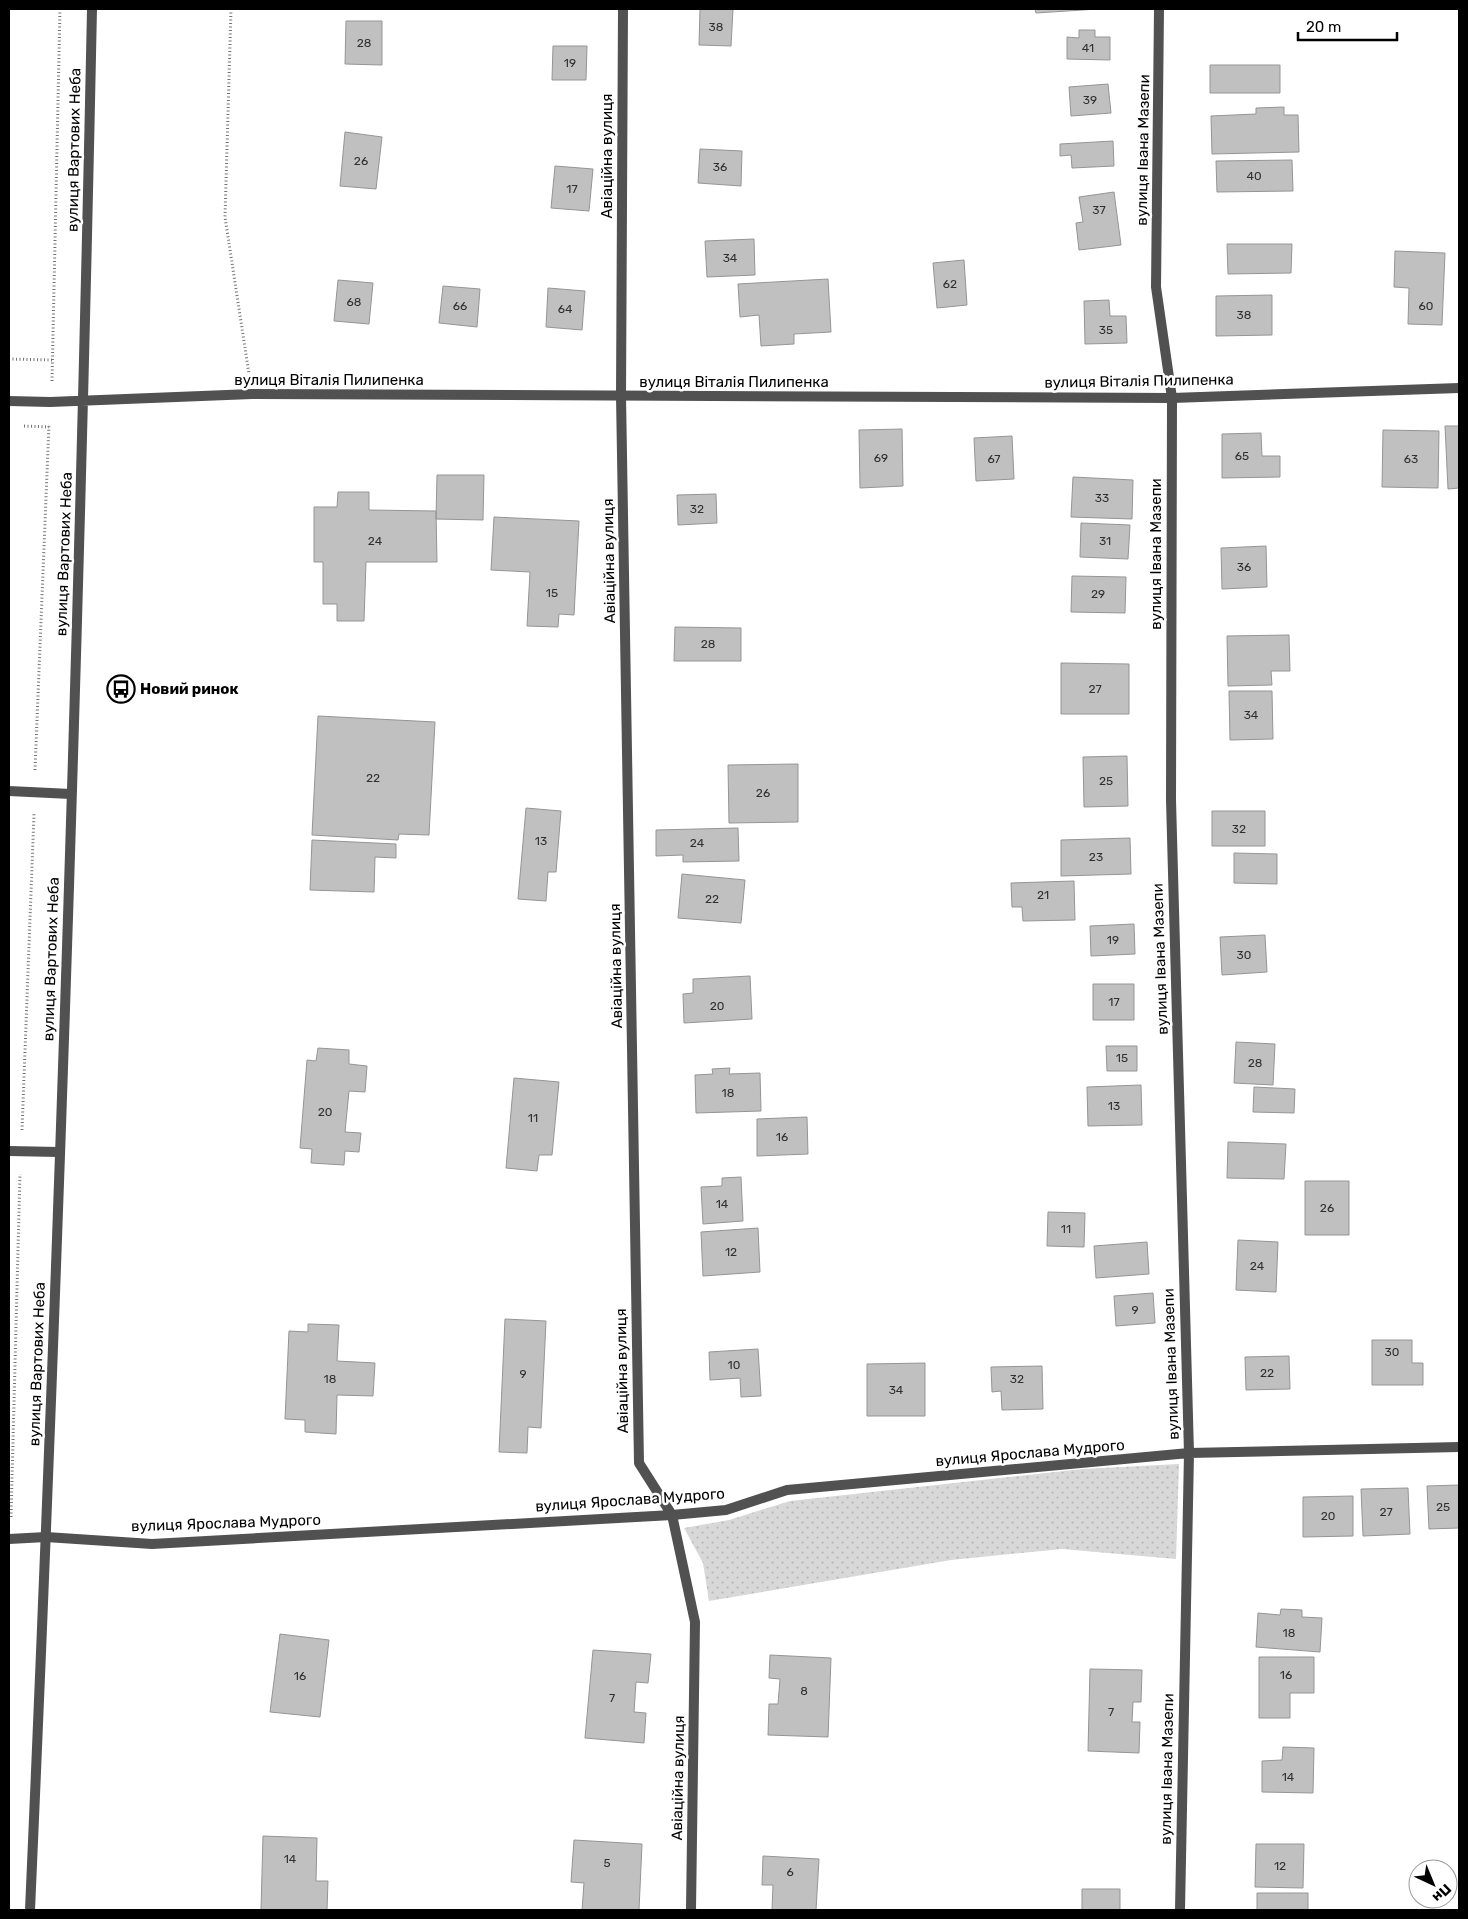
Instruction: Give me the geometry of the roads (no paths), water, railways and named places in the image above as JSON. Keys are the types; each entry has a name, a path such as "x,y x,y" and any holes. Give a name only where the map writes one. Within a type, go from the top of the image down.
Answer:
{"street":[{"name":"вулиця Вартових Неба","path":"30,1910 46,1537 84,399 92,9"},
{"name":"Авіаційна вулиця","path":"623,9 621,396 639,1462 672,1515 695,1622 691,1910"},
{"name":"вулиця Івана Мазепи","path":"1159,9 1156,287 1172,398 1171,800 1188,1453 1180,1910"},
{"name":"вулиця Віталія Пилипенка","path":"9,401 50,402 84,399 252,394 1172,398 1459,388"},
{"path":"9,791 71,794"},
{"path":"9,1151 59,1152"},
{"name":"вулиця Ярослава Мудрого","path":"9,1539 46,1537 152,1544 672,1515 726,1510 787,1490 1188,1453 1459,1447"}],"place":[{"name":"Новий ринок","path":"121,689"}]}
